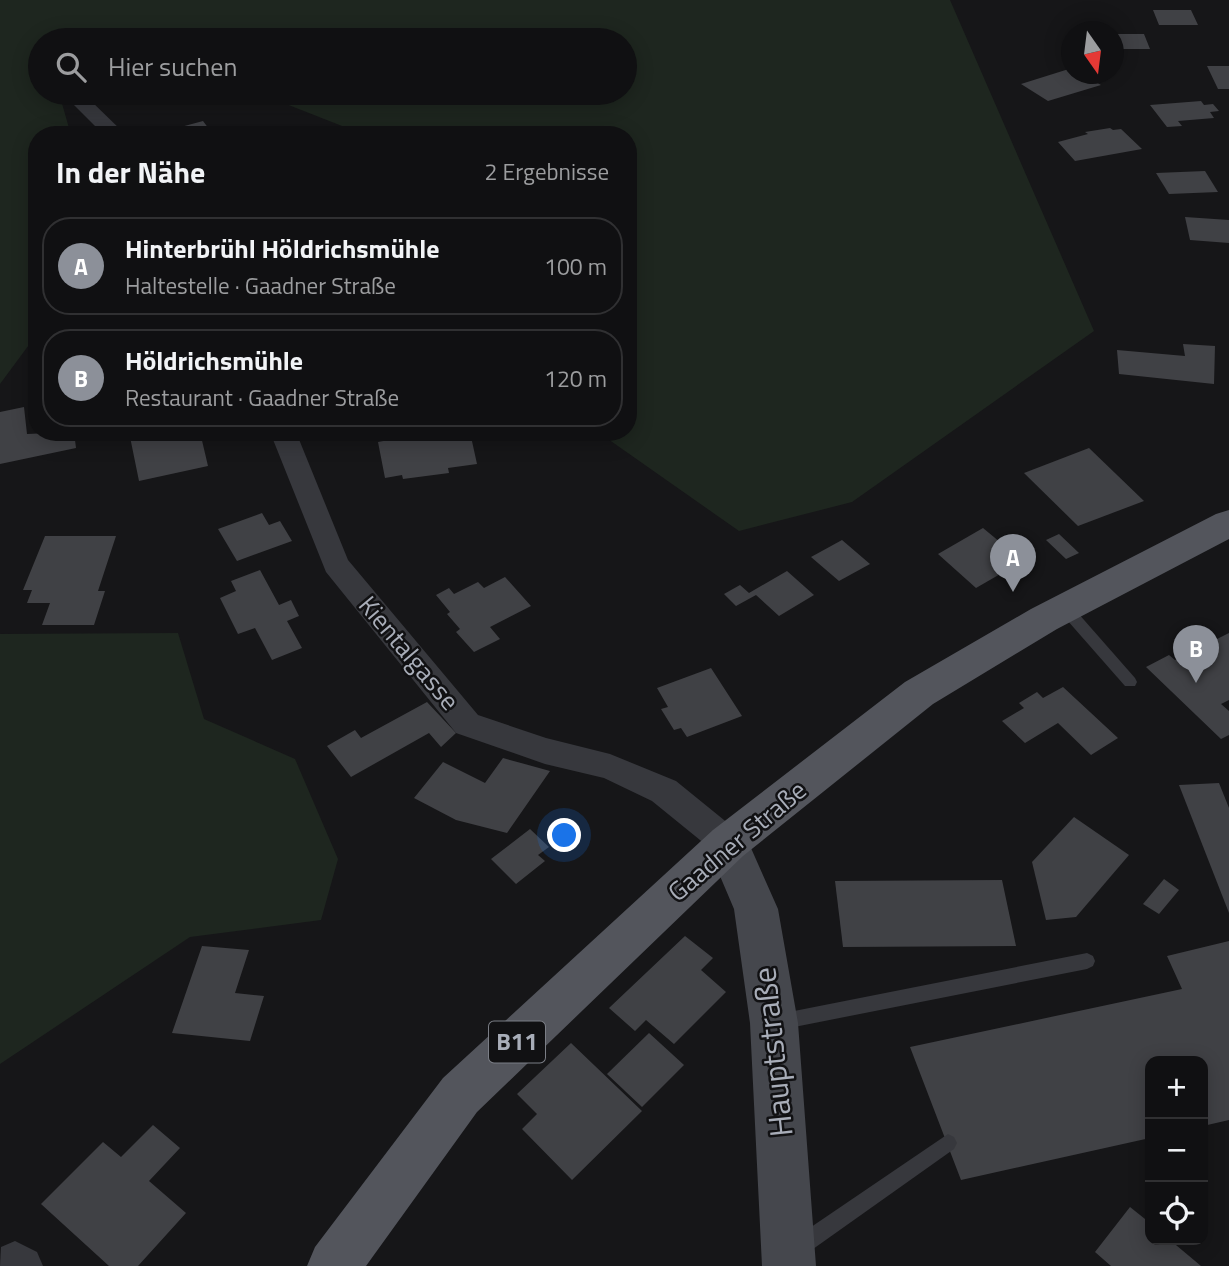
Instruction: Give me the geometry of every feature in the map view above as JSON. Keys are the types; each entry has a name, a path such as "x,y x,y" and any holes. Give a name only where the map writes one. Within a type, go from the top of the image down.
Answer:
{"main road":[{"name":"Gaadner Straße","path":"334,1266 460,1095 728,843 919,693 1065,608 1229,523"},
{"name":"Hauptstraße","path":"728,843 756,909 774,1023 795,1260"}],"street":[{"path":"84,105 106,126"},
{"name":"Kientalgasse","path":"287,441 337,565 467,723 545,751 610,766 664,791 728,843"}],"lane":[{"path":"1065,608 1129,682"},
{"path":"774,1023 1087,961"},
{"path":"795,1260 948,1143"}],"shaded area":[{"path":"0,0 950,0 1094,331 852,502 739,531 611,441 637,441 637,126 342,126 289,105 637,105 637,28 28,28 28,105 62,105 68,126 28,126 28,346 0,384"},
{"path":"178,633 204,719 295,759 338,859 321,920 190,937 0,1064 0,634"}],"building":[{"path":"1153,10 1191,10 1198,25 1159,25"},
{"path":"1124,34 1144,34 1150,49 1124,49"},
{"path":"1207,66 1229,66 1229,89 1218,89"},
{"path":"1061,71 1061,84 1101,85 1048,101 1021,84"},
{"path":"1201,101 1204,105 1213,104 1219,111 1210,112 1214,118 1178,121 1182,126 1167,127 1150,105"},
{"path":"203,121 207,126 184,126"},
{"path":"1121,129 1142,149 1075,161 1058,142 1088,134 1085,132"},
{"path":"1205,171 1218,192 1169,194 1156,173"},
{"path":"1185,217 1229,220 1229,243 1190,240"},
{"path":"1183,344 1215,346 1214,384 1119,374 1117,350 1185,356"},
{"path":"24,407 28,441 75,441 76,448 0,464 0,412"},
{"path":"131,441 202,441 208,466 139,481"},
{"path":"472,441 477,464 448,468 449,473 403,479 402,475 385,478 378,442"},
{"path":"1089,448 1144,501 1078,526 1024,473"},
{"path":"262,513 269,525 280,521 292,541 237,561 218,529"},
{"path":"983,528 1023,561 976,588 938,554"},
{"path":"1059,534 1079,553 1066,559 1046,540"},
{"path":"45,536 116,536 98,591 105,591 94,625 42,625 50,603 27,603 32,590 23,590"},
{"path":"842,540 870,564 839,581 811,557"},
{"path":"260,570 279,605 291,600 299,616 287,621 302,648 272,660 255,628 238,634 220,598 236,591 231,581"},
{"path":"787,571 814,595 779,616 756,595 736,606 724,594 740,585 749,593"},
{"path":"505,577 531,606 490,627 500,639 474,652 456,632 460,629 436,595 449,588 454,594 478,582 484,588"},
{"path":"1229,633 1229,700 1221,704 1229,711 1229,735 1221,739 1146,667 1169,655 1175,660"},
{"path":"711,668 742,716 687,737 681,728 674,730 661,709 668,707 657,688"},
{"path":"1063,687 1118,738 1091,755 1058,723 1025,743 1002,721 1024,708 1019,703 1037,692 1043,698"},
{"path":"427,702 456,733 441,747 429,733 351,777 327,746 355,730 361,738"},
{"path":"503,758 550,771 507,833 456,820 414,798 443,762 485,783"},
{"path":"1219,783 1229,808 1229,913 1179,785"},
{"path":"1074,817 1129,855 1076,917 1046,920 1032,862"},
{"path":"530,829 549,847 538,855 545,861 516,884 491,859"},
{"path":"1164,879 1179,890 1159,914 1143,904"},
{"path":"1002,880 1016,946 843,947 835,881"},
{"path":"685,936 713,958 701,970 726,992 674,1044 646,1020 635,1031 609,1008"},
{"path":"1229,941 1229,1120 1208,1125 1208,1056 1145,1056 1145,1139 961,1180 910,1047 1182,989 1167,956"},
{"path":"202,946 249,950 235,993 264,996 250,1041 172,1033"},
{"path":"649,1033 684,1065 642,1107 607,1074"},
{"path":"571,1043 642,1111 572,1180 522,1129 537,1114 517,1094"},
{"path":"153,1125 180,1148 149,1181 186,1213 138,1266 109,1266 41,1204 103,1142 121,1157"},
{"path":"1130,1207 1145,1219 1145,1245 1176,1245 1201,1266 1111,1266 1095,1252"}],"place":[{"name":"Hinterbrühl Höldrichsmühle","path":"1013,592"},
{"name":"Höldrichsmühle","path":"1196,683"}]}
